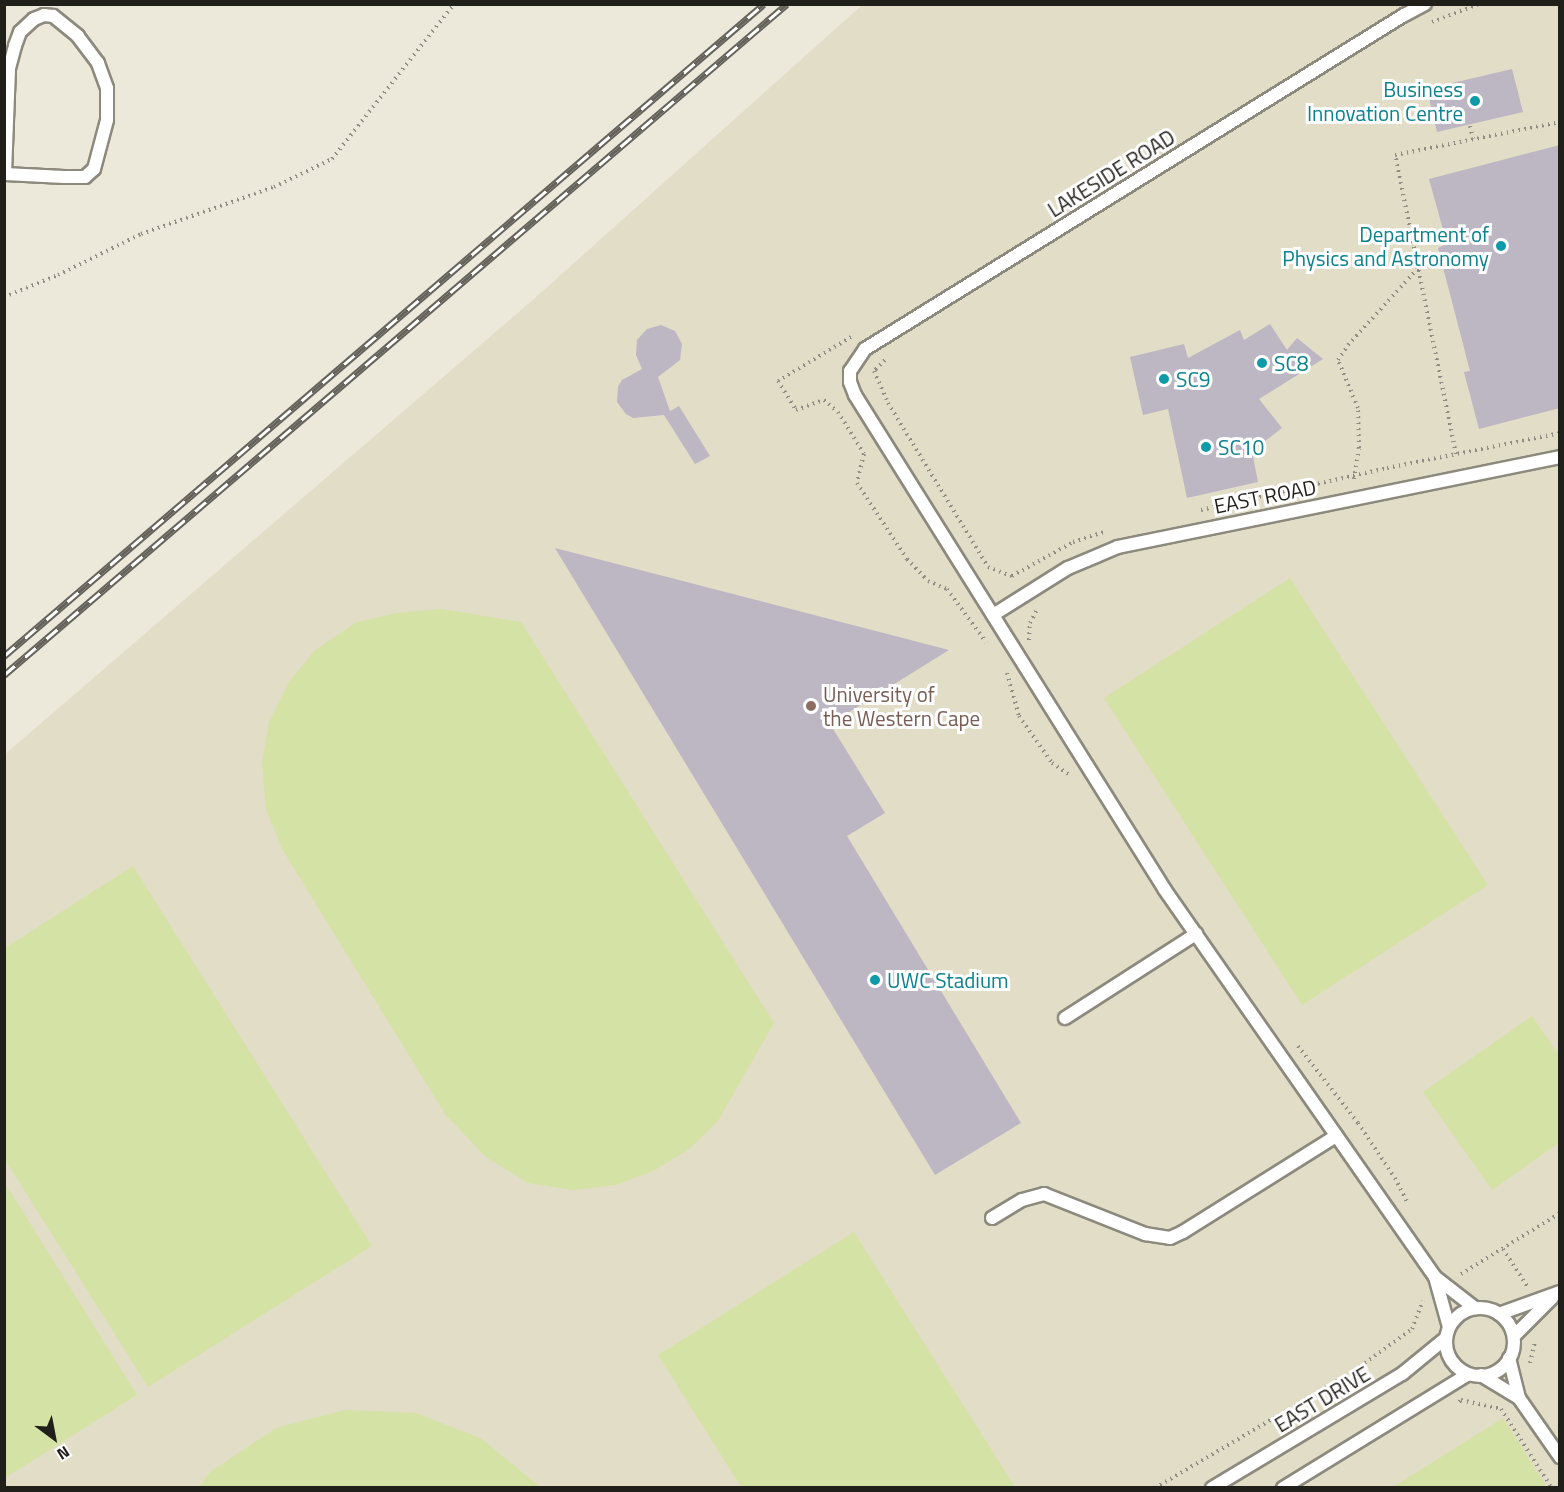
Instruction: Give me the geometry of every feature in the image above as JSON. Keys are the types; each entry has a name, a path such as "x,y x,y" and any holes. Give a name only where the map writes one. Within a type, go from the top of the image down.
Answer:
{"lane":[{"name":"LAKESIDE ROAD","path":"993,615 855,395 850,382 850,371 865,349 1425,4"},
{"path":"44,15 53,16 78,36 98,63 107,88 107,120 93,172 88,177 78,178 5,174 9,69 15,46 20,32 34,19 44,15"},
{"name":"EAST ROAD","path":"993,615 1068,568 1118,547 1559,457"},
{"path":"993,615 1196,934 1336,1136 1440,1284 1476,1308"},
{"path":"1065,1017 1196,934"},
{"path":"993,1218 1022,1200 1044,1194 1144,1234 1158,1238 1170,1238 1336,1136"},
{"path":"1440,1284 1451,1359 1519,1398"},
{"path":"1499,1314 1557,1294"},
{"path":"1557,1294 1514,1336 1509,1358 1519,1398 1560,1457"},
{"path":"1448,1332 1465,1311 1484,1308 1499,1314 1506,1320 1514,1336"},
{"name":"EAST DRIVE","path":"1212,1488 1402,1374 1448,1332"},
{"path":"1283,1488 1474,1374 1499,1369 1509,1358"}],"path":[{"path":"4,297 58,275 141,234 274,187 332,159 454,4"},
{"path":"1423,26 1479,4"},
{"path":"1456,454 1395,155 1560,122"},
{"path":"1470,126 1473,139"},
{"path":"1353,477 1359,448 1358,408 1338,360 1348,345 1418,268"},
{"path":"887,358 874,371 888,403 988,567 1012,576 1073,542 1110,529"},
{"path":"778,381 796,410 824,400 838,412 864,454 856,483 907,559 928,581 947,589 992,650"},
{"path":"1198,510 1560,434"},
{"path":"1035,650 1029,640 1029,623 1039,606"},
{"path":"1005,668 1019,716"},
{"path":"1292,1039 1358,1123 1395,1178 1409,1207"},
{"path":"1155,1488 1354,1370 1412,1329 1424,1299 1440,1284 1503,1249 1560,1213"},
{"path":"1503,1249 1537,1301"},
{"path":"1530,1373 1529,1365 1536,1338"},
{"path":"1454,1405 1461,1400 1501,1409 1519,1398"},
{"path":"1501,1409 1552,1488"}],"shaded area":[{"name":"University of the Western Cape","path":"862,5 1559,5 1559,1487 5,1487 4,755 535,298"}],"green space":[{"path":"1290,578 1488,885 1302,1005 1104,698"},
{"path":"442,609 521,622 774,1023 718,1121 688,1150 655,1170 616,1185 573,1190 528,1183 486,1157 445,1114 282,849 266,809 262,763 269,722 289,682 315,650 357,622 397,613"},
{"path":"133,866 372,1246 148,1387 4,1158 5,948"},
{"path":"1532,1016 1559,1055 1559,1143 1492,1190 1423,1092"},
{"path":"5,1183 137,1395 4,1478"},
{"path":"854,1232 1015,1487 741,1487 658,1355"},
{"path":"345,1410 416,1413 482,1439 540,1487 199,1487 210,1472 276,1428"},
{"path":"1503,1418 1547,1487 1393,1487"}],"building":[{"name":"Business Innovation Centre","path":"1512,69 1523,112 1437,132 1427,89"},
{"name":"Department of Physics and Astronomy","path":"1560,145 1560,408 1479,429 1464,372 1470,371 1438,248 1447,244 1429,179"},
{"path":"1270,324 1287,350 1297,338 1323,359 1259,399 1282,428 1252,451 1258,482 1187,498 1168,409 1143,415 1130,357 1184,344 1188,358 1240,330 1244,340"},
{"path":"661,325 675,331 682,344 680,360 658,377 670,411 679,406 710,456 695,464 664,415 633,418 626,414 617,402 618,387 622,380 642,369 636,355 637,340 647,329"},
{"name":"UWC Stadium","path":"555,548 949,650 830,724 885,813 847,836 1021,1123 935,1175"}],"railway":[{"path":"4,656 764,4"},
{"path":"4,675 787,4"}],"place":[{"name":"Business Innovation Centre","path":"1475,101"},
{"name":"Department of Physics and Astronomy","path":"1501,246"},
{"name":"SC8","path":"1262,363"},
{"name":"SC9","path":"1164,379"},
{"name":"SC10","path":"1206,447"},
{"name":"University of the Western Cape","path":"811,706"},
{"name":"UWC Stadium","path":"875,980"}]}
